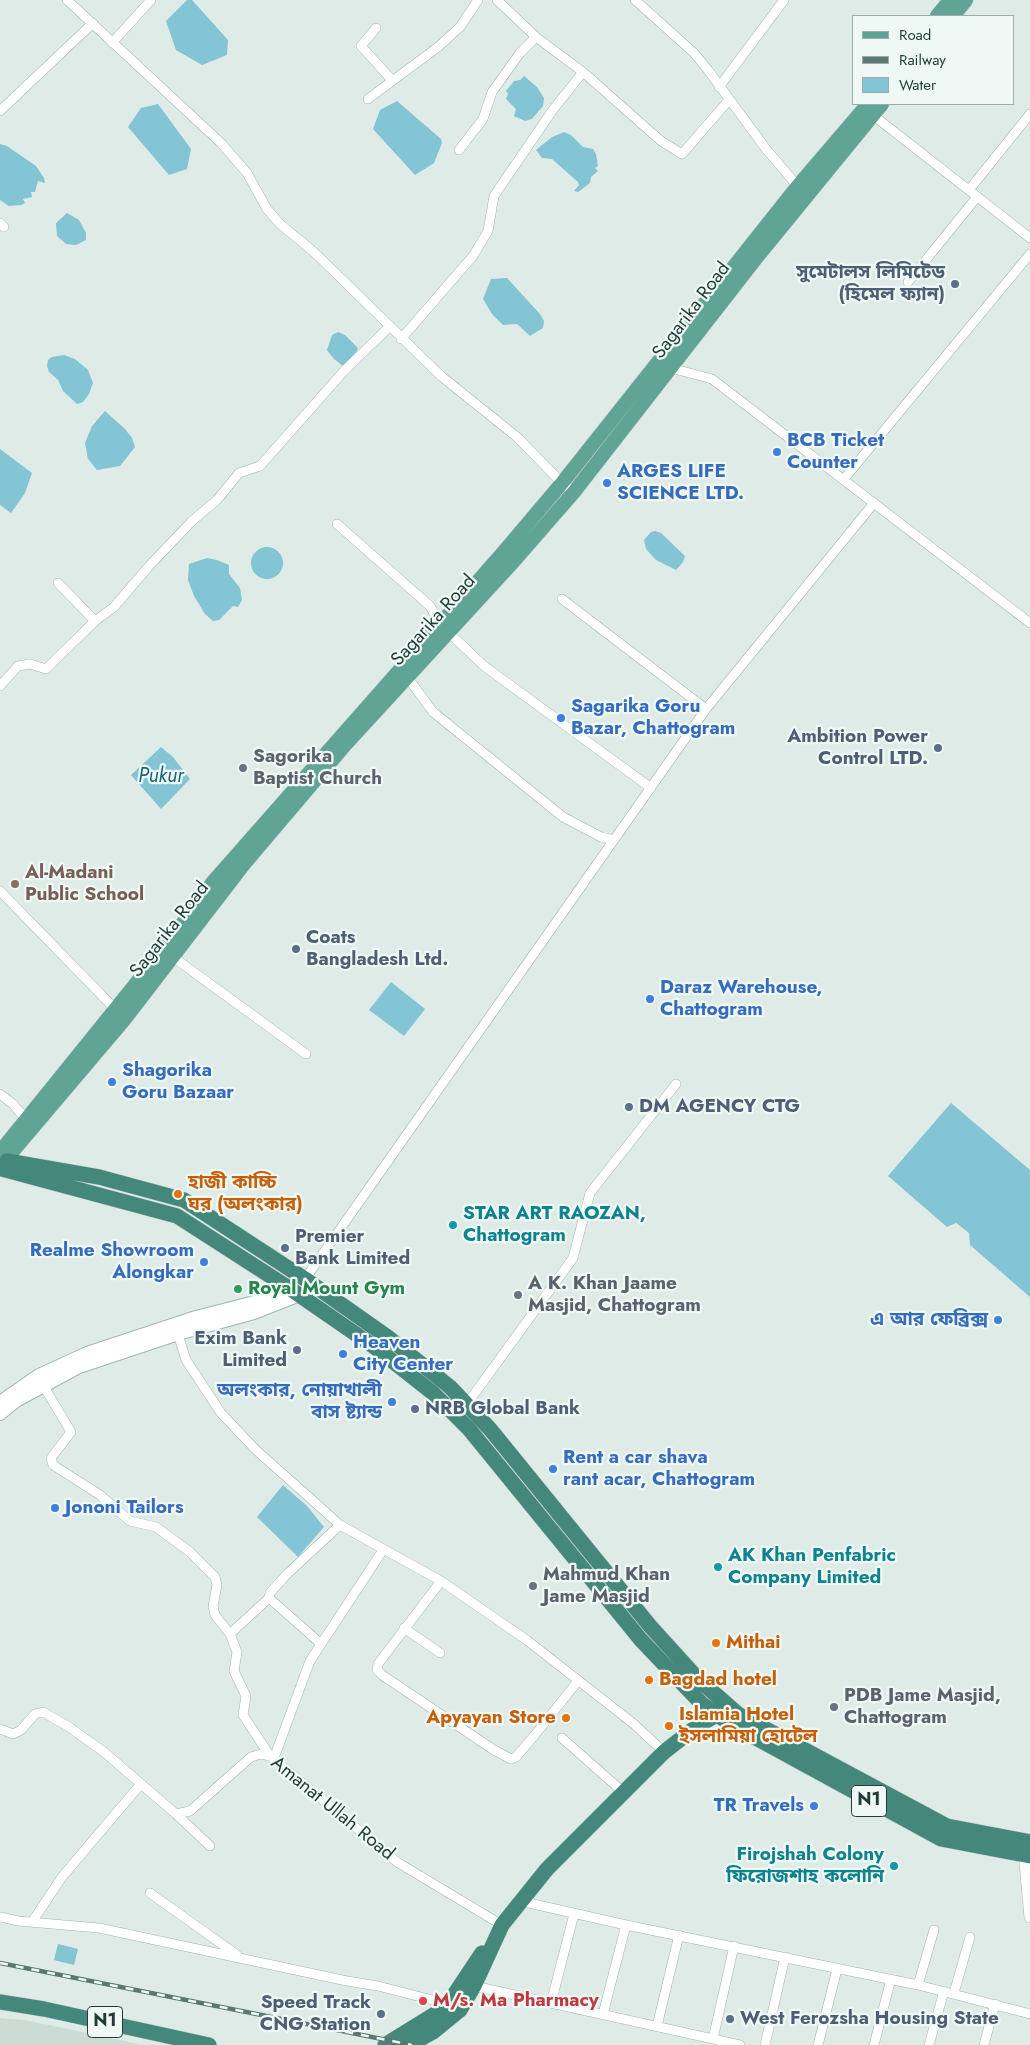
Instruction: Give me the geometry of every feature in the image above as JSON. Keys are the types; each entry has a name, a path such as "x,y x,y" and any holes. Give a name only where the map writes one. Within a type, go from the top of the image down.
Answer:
{"highway":[{"path":"3,1160 99,1177 184,1200 309,1282 389,1338 450,1387 490,1429 650,1626 699,1680 723,1711"},
{"path":"3,1160 177,1216 296,1292 376,1348 433,1393 469,1429 641,1640 690,1693 723,1711"},
{"path":"385,2045 440,2011 448,2004 520,1901 547,1869 664,1752 696,1727 723,1711"},
{"name":"N1","path":"723,1711 738,1714 947,1826 1028,1849"},
{"path":"409,2045 444,2024 460,2010 474,1986 499,1932"},
{"name":"N1","path":"0,2002 44,2009 209,2045"},
{"name":"N1","path":"0,2012 161,2045"}],"main road":[{"path":"938,15 950,0"},
{"path":"954,15 966,0"},
{"name":"Sagarika Road","path":"3,1160 120,1014 173,957 250,857 345,745 408,678 444,628 658,362 802,192 869,109"},
{"name":"Sagarika Road","path":"120,1014 164,948 213,882 444,628 574,492 672,369 757,257 802,192"},
{"path":"213,882 224,892"},
{"path":"0,1414 16,1401 43,1385 80,1367 178,1334 254,1313 296,1292 309,1282"},
{"path":"0,1402 39,1376 87,1353 196,1316 296,1292"}],"street":[{"path":"66,0 221,143 248,172 267,208 276,219 314,252 401,339 442,376 517,437 562,483 574,492"},
{"path":"112,43 152,0"},
{"path":"368,99 438,48 460,27 478,0"},
{"path":"497,0 536,37 583,72 655,136 682,154 729,100"},
{"path":"635,0 694,53 802,192"},
{"path":"719,86 784,0"},
{"path":"1,108 93,23"},
{"path":"376,28 361,46 392,80"},
{"path":"458,150 482,119 492,92 520,53 536,37"},
{"path":"401,339 473,256 488,231 494,196 552,111 583,72"},
{"path":"869,109 1030,238"},
{"path":"908,282 1030,114"},
{"path":"844,479 1030,254"},
{"path":"0,686 18,666 30,664 46,669 95,621 114,607 150,565 192,521 218,500 239,473 260,466 344,371 389,327"},
{"path":"658,362 672,369 712,379 1030,623"},
{"path":"309,1282 706,709 874,502"},
{"path":"337,524 430,606 444,628 484,666 651,788"},
{"path":"58,583 95,621"},
{"path":"562,599 706,709"},
{"path":"408,678 433,712 563,817 602,837 614,840"},
{"path":"0,891 120,1014"},
{"path":"173,957 306,1054"},
{"path":"467,1404 573,1258 590,1193 676,1084"},
{"path":"0,1094 13,1104 30,1124"},
{"path":"178,1334 186,1360 221,1413 274,1467 340,1525 440,1581 528,1642 634,1724 664,1752"},
{"path":"43,1385 70,1429 69,1436 52,1458 53,1465 100,1494 130,1521 156,1526 190,1552 215,1577 217,1584 213,1606 214,1615 230,1634 237,1652 234,1671 246,1696 243,1715 272,1757"},
{"path":"230,1634 270,1598 270,1593 286,1575 340,1525"},
{"path":"272,1757 294,1699 320,1643 383,1550"},
{"path":"440,1581 378,1664 377,1670 508,1758 516,1757 578,1681"},
{"path":"270,1598 320,1643"},
{"path":"404,1628 440,1653"},
{"path":"0,1729 13,1734 21,1730 35,1714 43,1712 70,1727 104,1752 210,1846"},
{"path":"562,1738 624,1792"},
{"name":"Amanat Ullah Road","path":"176,1814 190,1811 251,1757 261,1754 272,1757 397,1862 499,1932"},
{"path":"32,1922 62,1877 140,1785"},
{"path":"1028,1849 1030,1916"},
{"path":"150,1892 240,1957"},
{"path":"520,1901 626,1925 891,1979 954,1993 1030,2014"},
{"path":"551,2002 574,1914"},
{"path":"0,1917 99,1928 378,1986 448,2004"},
{"path":"603,2014 626,1925"},
{"path":"918,1985 934,1930"},
{"path":"657,2026 679,1935"},
{"path":"954,1993 970,1937"},
{"path":"713,2039 734,1946"},
{"path":"765,2045 786,1957"},
{"path":"818,2045 837,1969"},
{"path":"874,2045 891,1979"},
{"path":"474,1986 740,2045"},
{"path":"929,2045 944,1991"},
{"path":"984,2045 995,2004"}],"shaded area":[{"path":"0,2018 25,2020 143,2045 0,2045"}],"water":[{"path":"187,0 192,0 228,40 227,55 202,65 176,50 166,21"},
{"path":"524,76 537,87 544,98 543,106 532,119 525,121 514,116 516,109 506,99 508,94 506,91 514,81 520,80"},
{"path":"397,101 441,139 442,143 434,163 415,175 373,129 380,110"},
{"path":"158,104 191,149 187,169 169,175 128,127 141,108"},
{"path":"564,132 571,135 583,147 593,149 596,154 598,166 595,168 598,171 591,177 590,183 578,192 574,191 579,185 578,182 552,159 542,158 536,150 552,137"},
{"path":"0,144 7,146 36,166 44,178 45,183 38,181 35,192 31,192 32,197 23,199 25,203 21,205 9,206 0,200"},
{"path":"67,213 79,220 86,233 86,240 76,245 66,244 57,236 56,223"},
{"path":"507,278 540,314 544,321 543,328 530,336 517,324 503,325 492,314 483,299 491,279"},
{"path":"338,332 345,335 358,348 355,356 343,366 327,350 332,335"},
{"path":"64,355 75,359 88,370 93,383 89,394 83,402 77,404 63,391 58,380 49,372 47,366 48,360 52,357"},
{"path":"105,411 125,429 132,438 135,447 120,466 97,470 88,459 85,443 92,426"},
{"path":"0,449 32,473 25,493 11,513 0,505"},
{"path":"651,532 661,533 685,556 683,562 676,570 656,560 646,549 644,540"},
{"path":"267,547 273,548 278,552 282,557 282,569 278,574 273,578 267,579 261,578 256,574 252,569 251,563 252,557 256,552 261,548"},
{"path":"207,558 229,565 229,574 240,588 242,600 238,607 233,606 219,620 213,621 205,614 194,596 188,580 189,564"},
{"name":"Pukur","path":"161,747 173,757 190,779 161,809 131,775"},
{"path":"391,982 425,1009 404,1036 369,1010"},
{"path":"951,1103 1030,1170 1030,1297 970,1245 969,1233 956,1223 947,1227 888,1176"},
{"path":"283,1485 307,1506 324,1527 298,1557 257,1517"},
{"path":"58,1944 78,1949 74,1965 54,1960"}],"railway":[{"path":"0,1963 412,2045"}],"place":[{"name":"সুমেটালস লিমিটেড (হিমেল ফ্যান)","path":"955,284"},
{"name":"BCB Ticket Counter","path":"777,452"},
{"name":"ARGES LIFE SCIENCE LTD.","path":"607,483"},
{"name":"Sagarika Goru Bazar, Chattogram","path":"561,718"},
{"name":"Ambition Power Control LTD.","path":"938,748"},
{"name":"Sagorika Baptist Church","path":"243,768"},
{"name":"Al-Madani Public School","path":"15,884"},
{"name":"Coats Bangladesh Ltd.","path":"296,949"},
{"name":"Daraz Warehouse, Chattogram","path":"650,999"},
{"name":"Shagorika Goru Bazaar","path":"112,1082"},
{"name":"DM AGENCY CTG","path":"629,1107"},
{"name":"হাজী কাচ্চি ঘর (অলংকার)","path":"178,1194"},
{"name":"STAR ART RAOZAN, Chattogram","path":"453,1225"},
{"name":"Premier Bank Limited","path":"285,1248"},
{"name":"Realme Showroom Alongkar","path":"204,1262"},
{"name":"Royal Mount Gym","path":"238,1289"},
{"name":"A K. Khan Jaame Masjid, Chattogram","path":"518,1295"},
{"name":"এ আর ফেব্রিক্স","path":"998,1320"},
{"name":"Exim Bank Limited","path":"297,1350"},
{"name":"Heaven City Center","path":"343,1354"},
{"name":"অলংকার, নোয়াখালী বাস ষ্ট্যান্ড","path":"392,1402"},
{"name":"NRB Global Bank","path":"415,1409"},
{"name":"Rent a car shava rant acar, Chattogram","path":"553,1469"},
{"name":"Jononi Tailors","path":"55,1508"},
{"name":"AK Khan Penfabric Company Limited","path":"718,1567"},
{"name":"Mahmud Khan Jame Masjid","path":"533,1586"},
{"name":"Mithai","path":"716,1643"},
{"name":"Bagdad hotel","path":"649,1680"},
{"name":"PDB Jame Masjid, Chattogram","path":"834,1707"},
{"name":"Apyayan Store","path":"566,1718"},
{"name":"Islamia Hotel ইসলামিয়া হোটেল","path":"669,1726"},
{"name":"TR Travels","path":"814,1806"},
{"name":"Firojshah Colony ফিরোজশাহ কলোনি","path":"894,1866"},
{"name":"M/s. Ma Pharmacy","path":"423,2001"},
{"name":"Speed Track CNG Station","path":"381,2014"},
{"name":"West Ferozsha Housing State","path":"730,2019"}]}
